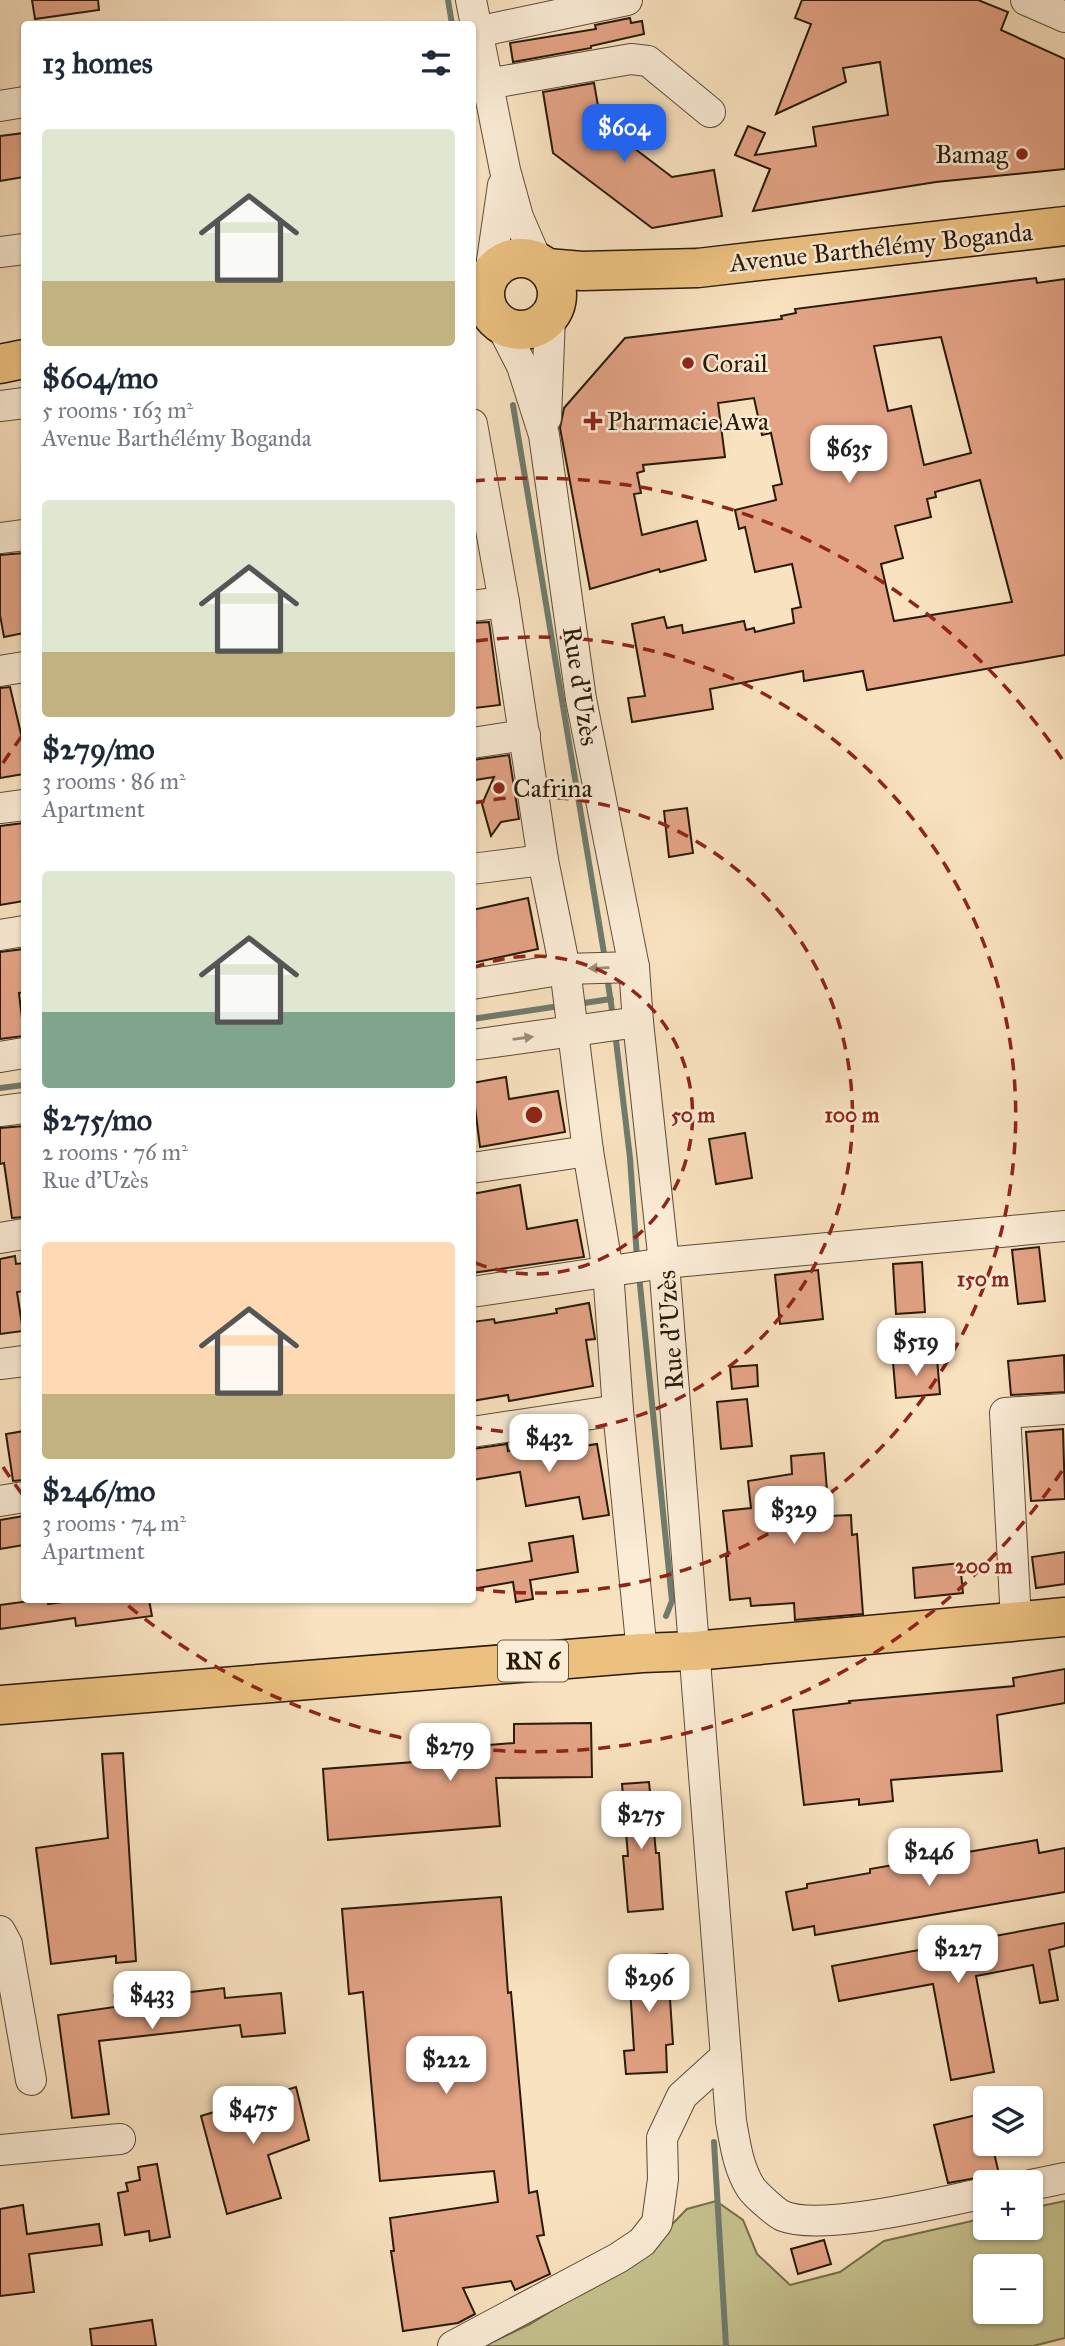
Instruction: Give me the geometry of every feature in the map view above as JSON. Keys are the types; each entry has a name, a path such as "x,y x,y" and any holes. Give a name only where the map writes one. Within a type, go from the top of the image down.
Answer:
{"main road":[{"name":"Avenue Barthélémy Boganda","path":"542,265 582,271 698,268 1065,226"},
{"path":"523,258 542,265 554,278 557,300 551,314 539,326 526,330 512,329 488,317 485,286 481,277 508,260 523,258"},
{"name":"Avenue Barthélémy Boganda","path":"551,314 646,280 698,268"},
{"path":"0,364 21,360"},
{"name":"RN 6","path":"0,1705 694,1651 1065,1618"}],"street":[{"path":"471,0 475,21"},
{"path":"477,32 628,0"},
{"path":"1027,0 1065,17"},
{"path":"476,27 517,217 542,265"},
{"path":"487,84 631,59 648,61 710,112"},
{"path":"0,106 21,102"},
{"path":"481,277 505,170"},
{"path":"0,252 21,249"},
{"name":"Rue d'Uzès","path":"544,435 551,314"},
{"name":"Rue d'Uzès","path":"488,317 522,366 544,435 581,699 634,967 664,1263 731,2121 739,2161 751,2189 781,2216 811,2222 857,2217 973,2195"},
{"path":"0,406 21,403"},
{"path":"477,474 504,601 543,860 565,969 588,1151 608,1271 618,1410 642,1653"},
{"path":"0,538 21,535"},
{"path":"476,605 504,601"},
{"path":"0,671 21,668"},
{"path":"476,742 525,736"},
{"path":"0,808 21,805"},
{"path":"476,868 543,860"},
{"path":"0,935 21,932"},
{"path":"476,983 565,969 634,967"},
{"path":"476,1044 638,1022"},
{"path":"0,1057 21,1054"},
{"path":"0,1111 21,1108"},
{"path":"476,1167 588,1151"},
{"path":"476,1291 664,1263 1065,1226"},
{"path":"0,1238 21,1234"},
{"path":"0,1364 21,1361"},
{"path":"1016,1622 1005,1413 1065,1409"},
{"path":"476,1431 618,1410"},
{"path":"0,1501 21,1498"},
{"path":"0,1931 7,1944 31,2080"},
{"path":"453,2346 618,2258 642,2242 657,2223 663,2179 662,2138 682,2095 726,2056"},
{"path":"0,2150 120,2138"},
{"path":"1043,2183 1065,2178"}],"shaded area":[{"path":"716,2201 743,2220 757,2254 790,2285 840,2272 884,2241 973,2221 973,2240 1043,2240 1043,2206 1065,2201 1065,2338 1033,2346 484,2346 530,2324 642,2255 687,2209"}],"building":[{"path":"32,0 98,0 99,10 35,19"},
{"path":"802,0 978,0 1008,12 1001,30 1065,59 1065,169 936,182 753,211 770,169 735,155 748,126 765,133 755,155 816,146 813,127 888,115 880,62 843,68 846,82 776,114 811,24 795,18"},
{"path":"630,18 631,23 642,21 644,34 591,48 513,62 510,43 596,29 595,25"},
{"path":"594,83 601,123 672,177 714,170 722,216 652,228 553,153 543,92"},
{"path":"21,133 21,178 0,181 0,136"},
{"path":"1036,278 1037,283 1065,279 1065,655 867,690 863,671 804,681 803,671 710,689 713,709 632,722 628,698 645,696 632,624 664,617 667,628 682,625 683,633 744,621 746,630 754,628 755,632 794,623 792,609 801,607 792,564 755,572 745,527 739,529 735,510 776,500 773,486 782,484 771,433 762,435 754,398 718,403 725,457 643,465 644,471 637,473 641,493 634,494 642,535 697,521 706,560 660,572 659,569 590,589 560,428 564,408 625,338 782,319 781,316 796,313 795,309","holes":["941,337 971,453 924,465 911,406 888,411 874,346","980,480 1012,602 894,621 881,564 903,558 895,526 931,517 927,499 936,497 935,492"]},
{"path":"21,553 21,634 4,637 0,615 0,555"},
{"path":"489,622 500,705 476,708 476,623"},
{"path":"10,687 21,734 21,774 0,778 0,688"},
{"path":"509,755 519,819 501,822 491,836 482,804 494,777 476,780 476,759"},
{"path":"687,808 693,853 669,857 664,811"},
{"path":"21,823 21,902 0,905 0,826"},
{"path":"528,898 538,949 476,962 476,909"},
{"path":"21,949 21,1036 0,1039 0,952"},
{"path":"506,1077 509,1099 558,1091 565,1132 480,1147 476,1082"},
{"path":"21,1126 21,1217 12,1218 4,1163 0,1164 0,1128"},
{"path":"745,1133 752,1178 716,1184 709,1139"},
{"path":"520,1185 527,1229 577,1220 584,1257 476,1272 476,1193"},
{"path":"1039,1247 1045,1301 1018,1304 1012,1250"},
{"path":"15,1256 16,1264 21,1263 21,1291 17,1292 21,1331 0,1334 0,1259"},
{"path":"922,1262 925,1312 896,1314 893,1264"},
{"path":"818,1270 823,1319 780,1324 775,1275"},
{"path":"589,1303 595,1339 586,1340 593,1386 509,1401 508,1395 476,1400 476,1321 494,1319 495,1323 557,1313 556,1309"},
{"path":"1064,1355 1065,1392 1011,1395 1008,1361"},
{"path":"937,1358 940,1394 896,1398 893,1362"},
{"path":"757,1365 758,1386 732,1389 730,1367"},
{"path":"747,1399 752,1446 721,1449 717,1402"},
{"path":"1063,1429 1065,1499 1031,1501 1026,1432"},
{"path":"21,1432 21,1480 13,1481 6,1434"},
{"path":"551,1443 552,1451 597,1444 609,1515 583,1519 579,1497 526,1506 520,1472 476,1479 476,1448 507,1444 508,1451"},
{"path":"824,1453 829,1516 851,1515 852,1535 857,1534 863,1614 795,1620 794,1603 751,1606 750,1598 730,1600 723,1511 751,1508 748,1481 792,1474 791,1456"},
{"path":"21,1516 21,1546 0,1549 0,1520"},
{"path":"573,1536 578,1572 530,1580 533,1599 516,1602 513,1582 476,1588 476,1570 532,1561 529,1543"},
{"path":"1065,1552 1065,1584 1036,1588 1032,1557"},
{"path":"960,1563 963,1593 915,1598 913,1568"},
{"path":"21,1602 150,1603 152,1616 76,1626 75,1618 0,1629 0,1605"},
{"path":"1065,1669 1065,1703 997,1715 1002,1771 891,1780 893,1801 859,1805 859,1799 804,1805 793,1710 850,1703 849,1701 1014,1686 1013,1678"},
{"path":"591,1723 592,1777 496,1778 500,1826 328,1840 323,1769 427,1761 427,1750 514,1743 514,1724"},
{"path":"123,1753 136,1961 116,1963 116,1956 51,1964 36,1848 108,1838 102,1754"},
{"path":"649,1782 656,1853 659,1853 663,1909 628,1912 623,1856 628,1856 622,1784"},
{"path":"1037,1840 1039,1853 1065,1848 1065,1892 815,1935 814,1926 793,1930 786,1892 807,1888 807,1884 870,1873 870,1869"},
{"path":"501,1897 529,2193 537,2191 544,2235 537,2236 550,2274 515,2290 511,2281 463,2288 475,2314 458,2323 403,2331 391,2251 394,2251 390,2218 498,2202 494,2171 380,2181 363,1992 349,1994 342,1909"},
{"path":"1065,1923 1065,1946 1049,1950 1058,2000 1040,2003 1033,1965 976,1976 994,2072 951,2080 933,1984 839,2001 832,1966"},
{"path":"667,1954 673,2044 666,2045 667,2072 626,2074 624,2051 634,2050 628,1956"},
{"path":"224,1988 225,1998 281,1993 285,2033 242,2037 240,2025 99,2041 109,2114 72,2118 58,2015 115,2007 114,1995 166,1989 166,1995"},
{"path":"296,2087 309,2140 268,2155 281,2198 227,2214 201,2116"},
{"path":"973,2116 973,2156 995,2156 998,2170 973,2170 973,2179 948,2183 934,2125"},
{"path":"157,2164 170,2237 150,2241 149,2231 125,2235 118,2193 128,2191 126,2183 140,2180 138,2167"},
{"path":"23,2205 27,2234 99,2224 102,2245 29,2254 34,2292 0,2296 0,2209"},
{"path":"824,2240 831,2264 798,2274 791,2249"},
{"path":"152,2320 156,2346 92,2346 90,2329"}],"waterway":[{"path":"448,0 452,21"},
{"path":"513,405 605,959"},
{"path":"607,976 613,1017"},
{"path":"584,1003 611,999"},
{"path":"476,1018 553,1007"},
{"path":"615,1032 630,1158 637,1258"},
{"path":"0,1088 21,1085"},
{"path":"639,1275 672,1601 666,1616"},
{"path":"714,2142 726,2346"}],"place":[{"name":"Bamag","path":"1022,154"},
{"name":"Corail","path":"688,363"},
{"name":"Pharmacie Awa","path":"593,421"},
{"name":"Cafrina","path":"499,788"}]}
